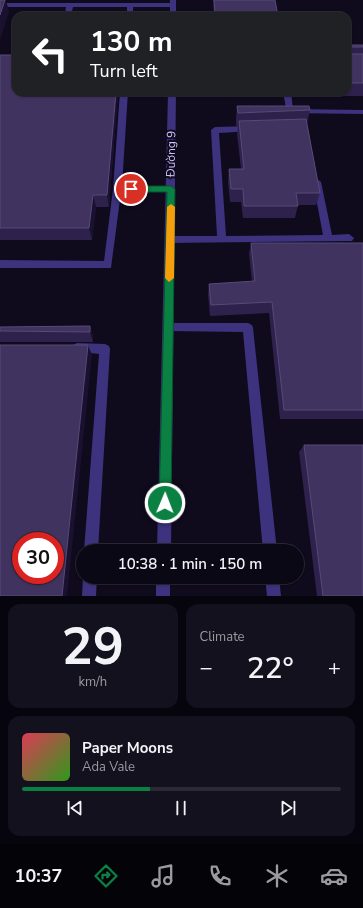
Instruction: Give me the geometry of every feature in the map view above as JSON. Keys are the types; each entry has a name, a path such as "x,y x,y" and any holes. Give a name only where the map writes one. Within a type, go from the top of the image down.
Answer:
{"street":[{"path":"0,5 130,5 173,2"},
{"path":"69,12 70,5"},
{"path":"130,5 130,12"},
{"path":"0,264 108,265 117,189 124,96"},
{"name":"Đường 9","path":"164,544 172,96"},
{"path":"288,96 290,111 363,112"},
{"path":"222,239 215,130 261,129"},
{"path":"315,172 328,238"},
{"path":"117,189 171,189"},
{"path":"170,240 349,238"},
{"path":"168,327 248,328 269,544"},
{"path":"67,348 104,349 91,544"},
{"path":"88,596 89,584"},
{"path":"163,584 163,596"},
{"path":"273,584 274,596"}],"building":[{"path":"0,0 5,0 0,15"},
{"path":"214,0 275,0 277,12 215,12"},
{"path":"351,45 363,45 363,47 351,47"},
{"path":"351,54 363,54 363,83 351,83"},
{"path":"0,55 12,55 12,96 116,96 107,195 93,195 89,228 0,228"},
{"path":"237,106 309,106 310,110 238,113"},
{"path":"306,119 320,193 296,193 298,206 244,206 243,189 231,189 229,169 244,169 239,121"},
{"path":"251,243 363,243 363,410 284,410 272,302 211,305 209,284 255,281"},
{"path":"90,326 90,332 0,331 0,327"},
{"path":"0,345 88,345 64,577 64,532 12,532 12,584 63,584 62,596 0,596"},
{"path":"304,445 363,445 363,596 323,596"}],"slow traffic":[{"path":"169,278 171,207"}],"route":[{"path":"131,189 171,189 165,503"}]}
